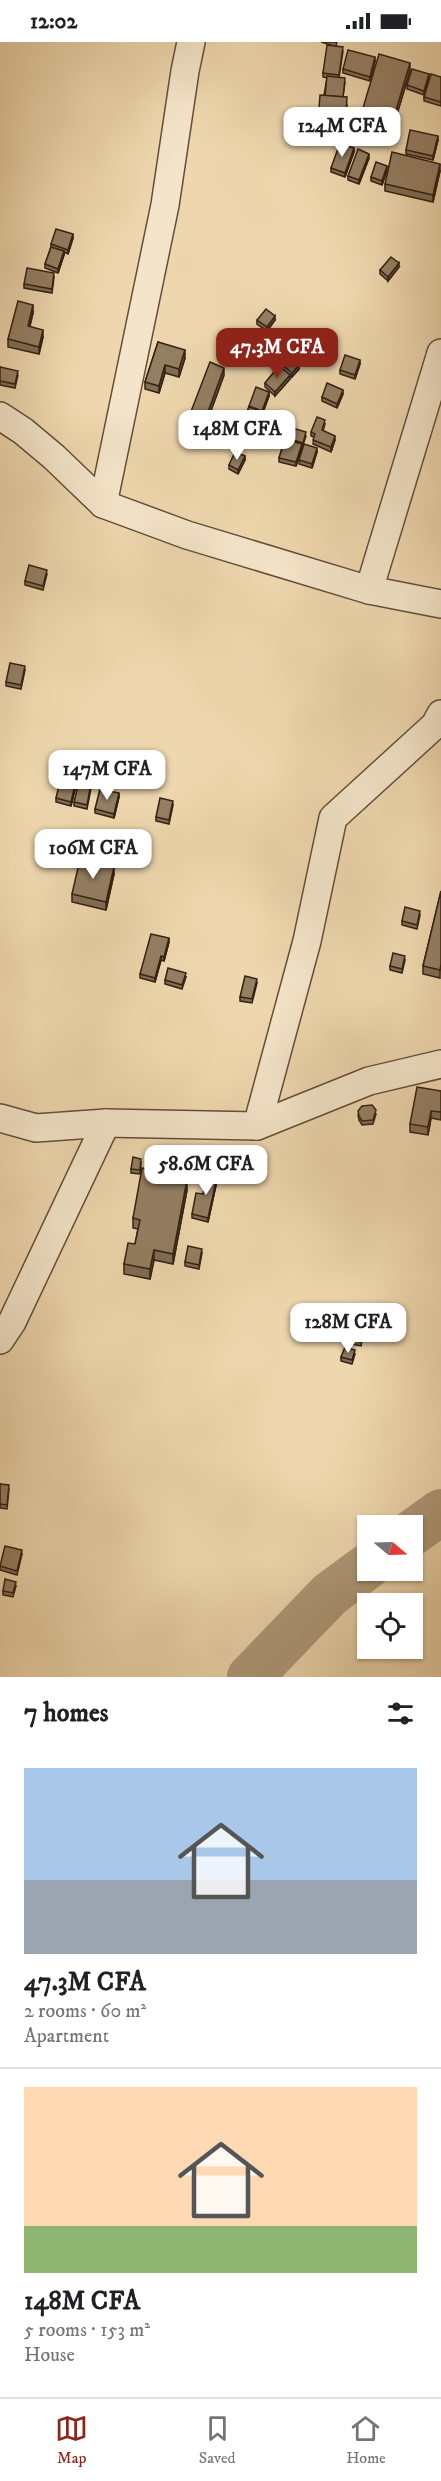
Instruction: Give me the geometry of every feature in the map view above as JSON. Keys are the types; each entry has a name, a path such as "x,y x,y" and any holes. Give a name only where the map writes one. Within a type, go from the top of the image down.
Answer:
{"street":[{"path":"103,504 165,206 191,42"},
{"path":"369,590 441,353"},
{"path":"0,416 23,430 103,504 187,535 369,590 441,604"},
{"path":"257,1126 306,941 333,818 435,725 441,714"},
{"path":"0,1118 36,1128 106,1123 257,1126 369,1081 441,1064"},
{"path":"0,1340 12,1322 106,1123"}],"building":[{"path":"327,45 343,47 339,75 323,73"},
{"path":"348,50 375,57 370,77 343,69"},
{"path":"379,54 410,63 394,117 363,108"},
{"path":"412,69 429,74 424,91 407,85"},
{"path":"431,74 441,77 441,102 424,97"},
{"path":"327,76 345,78 343,97 325,96"},
{"path":"320,95 347,97 345,128 330,127 329,136 317,135"},
{"path":"410,130 438,136 433,156 406,150"},
{"path":"340,143 354,148 345,173 331,168"},
{"path":"358,149 369,154 359,180 348,176"},
{"path":"392,152 440,164 433,195 385,184"},
{"path":"376,162 387,166 382,181 371,177"},
{"path":"56,229 73,234 68,250 51,244"},
{"path":"51,247 64,251 58,269 45,264"},
{"path":"391,257 399,263 388,277 380,270"},
{"path":"27,268 54,273 52,289 24,284"},
{"path":"18,301 33,305 28,326 43,330 39,347 8,339"},
{"path":"266,309 275,316 267,327 257,320"},
{"path":"158,342 185,350 179,369 165,365 159,386 145,382"},
{"path":"285,352 299,365 292,373 278,361"},
{"path":"345,355 360,360 355,375 340,370"},
{"path":"210,362 224,368 205,420 190,414"},
{"path":"279,366 290,375 275,392 265,383"},
{"path":"0,367 18,371 15,384 0,381"},
{"path":"327,383 343,390 337,404 322,397"},
{"path":"256,387 269,392 262,411 249,406"},
{"path":"249,407 260,411 254,428 243,424"},
{"path":"317,417 325,420 322,430 335,436 331,447 313,440 315,434 311,432"},
{"path":"241,425 253,429 249,440 237,436"},
{"path":"289,427 306,432 303,443 286,438"},
{"path":"285,439 302,444 296,462 279,458"},
{"path":"304,444 317,448 312,464 299,460"},
{"path":"235,452 245,456 238,470 229,465"},
{"path":"29,565 47,570 43,586 25,581"},
{"path":"10,663 25,666 21,685 6,682"},
{"path":"61,777 76,781 71,802 56,798"},
{"path":"79,781 91,784 87,805 74,802"},
{"path":"100,789 119,793 114,814 95,809"},
{"path":"160,798 173,801 169,820 156,817"},
{"path":"80,859 114,867 106,902 72,894"},
{"path":"441,891 441,964 440,970 423,966"},
{"path":"405,907 420,911 417,925 402,921"},
{"path":"151,934 169,938 155,978 140,974"},
{"path":"393,953 405,956 402,969 390,966"},
{"path":"168,968 186,973 182,985 165,980"},
{"path":"245,976 257,979 252,999 240,997"},
{"path":"417,1087 441,1091 441,1112 431,1111 428,1127 410,1124"},
{"path":"372,1105 376,1110 373,1120 362,1121 358,1111 362,1106"},
{"path":"133,1157 141,1159 140,1170 131,1169"},
{"path":"154,1160 160,1162 158,1171 152,1170"},
{"path":"142,1168 173,1174 172,1177 187,1180 173,1254 154,1250 150,1269 124,1264 128,1243 135,1244 140,1220 133,1218"},
{"path":"208,1170 218,1172 208,1218 192,1214 196,1193 203,1194"},
{"path":"188,1246 202,1249 199,1265 185,1262"},
{"path":"349,1319 365,1322 361,1342 345,1339"},
{"path":"345,1347 355,1350 352,1360 341,1357"},
{"path":"0,1484 9,1485 7,1505 0,1504"},
{"path":"5,1546 22,1550 17,1571 0,1566"},
{"path":"5,1579 16,1582 13,1593 3,1591"}],"waterway":[{"path":"423,1525 441,1512"},
{"path":"250,1677 330,1594 357,1574"}]}
